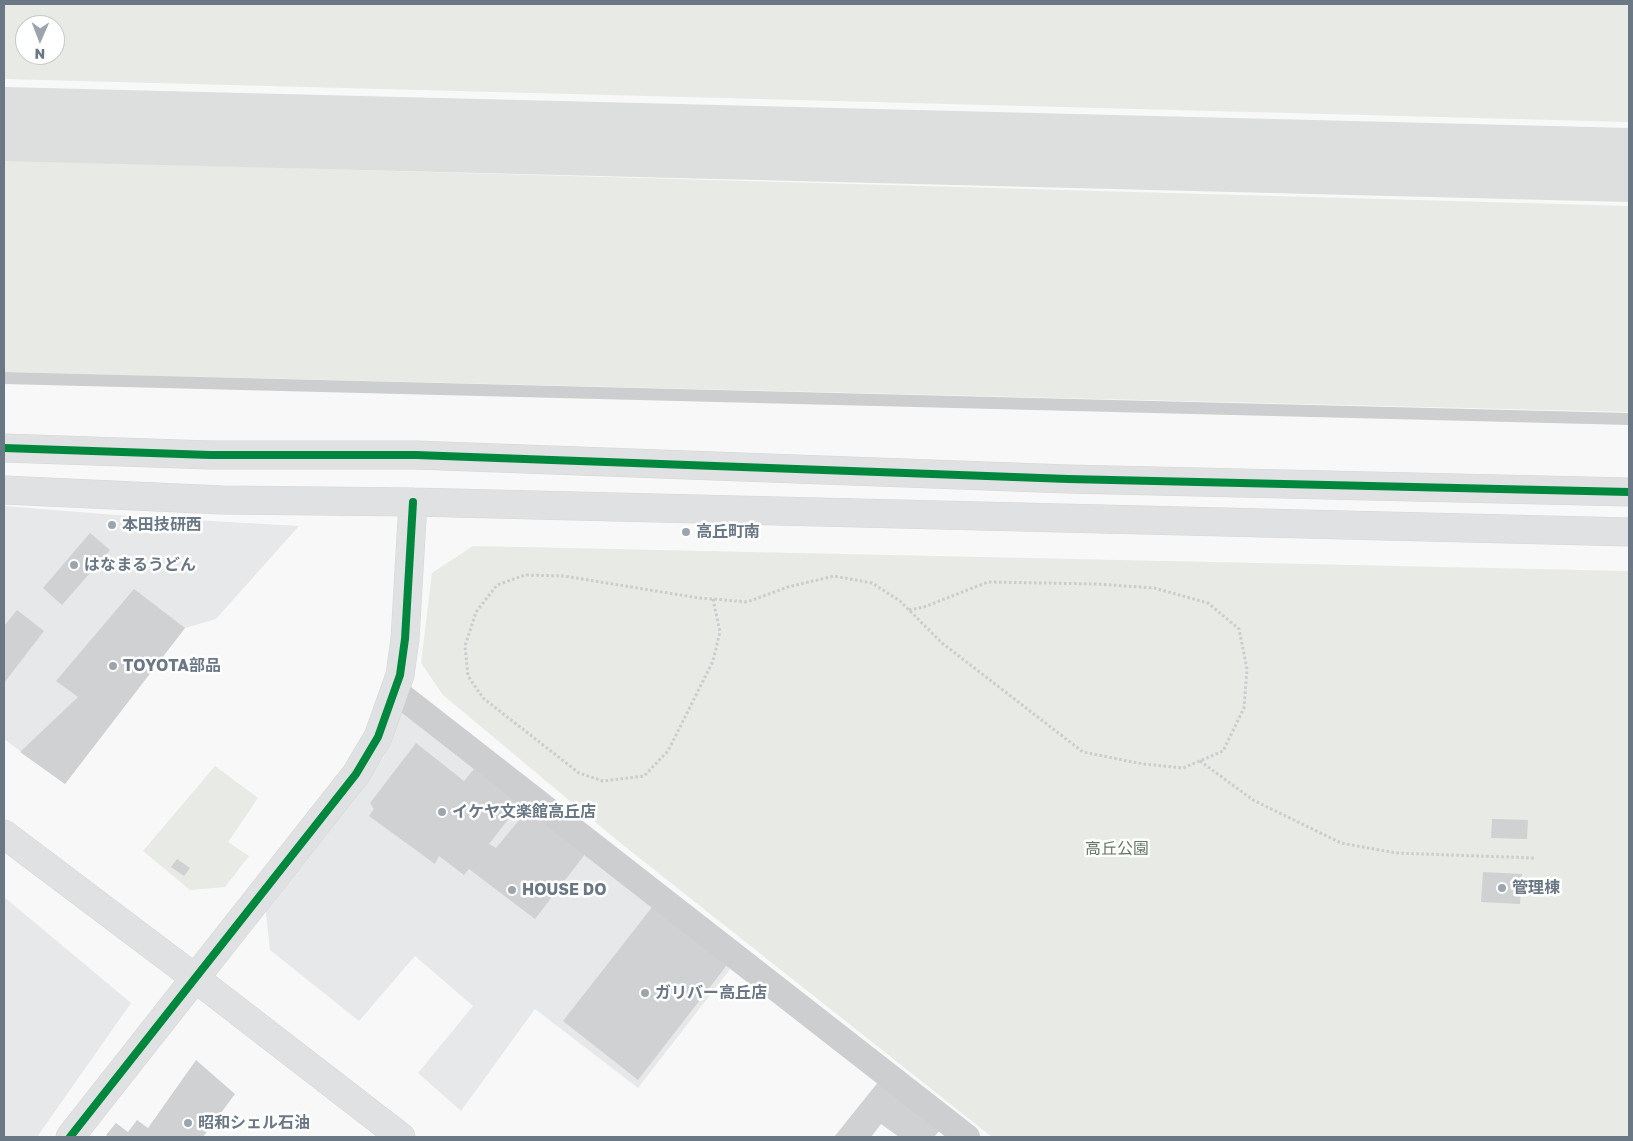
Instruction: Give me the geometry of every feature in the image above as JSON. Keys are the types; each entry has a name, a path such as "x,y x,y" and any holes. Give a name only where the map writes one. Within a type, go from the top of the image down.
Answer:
{"street":[{"path":"4,448 210,455 416,455 1068,480 1629,492"},
{"path":"4,490 222,500 413,502 1629,532"},
{"path":"70,1137 356,774 378,737 395,692 405,639 413,502"},
{"path":"395,692 967,1137"},
{"path":"4,834 401,1137"}],"lane":[{"path":"4,378 1629,419"}],"path":[{"path":"713,599 720,632 713,661 668,751 644,776 603,781 578,773 483,698 468,676 465,646 476,612 497,584 525,575 564,576 713,599 747,602 788,587 834,576 872,583 900,601 909,610 942,643 1083,752 1143,764 1183,768 1223,751 1244,708 1247,669 1238,630 1208,603 1154,588 1097,584 988,582 943,601 909,610"},
{"path":"1199,760 1254,800 1341,843 1396,853 1534,858"}],"shaded area":[{"path":"4,506 141,517 299,526 216,619 185,628 65,784 4,739"},
{"path":"400,696 734,964 638,1088 535,1009 461,1111 418,1073 473,1006 415,956 359,1021 270,950 265,904 384,757"},
{"path":"4,897 131,1003 37,1137 4,1137"}],"green space":[{"path":"4,4 1629,4 1629,122 4,79"},
{"path":"4,160 1629,206 1629,412 4,372"},
{"name":"高丘公園","path":"473,546 1629,571 1629,1137 992,1137 618,841 443,695 421,663 432,573"},
{"path":"215,766 258,798 228,842 249,856 225,887 190,890 143,851"}],"building":[{"path":"90,533 110,550 62,605 43,588"},
{"path":"134,589 185,628 65,784 20,752 78,697 56,681"},
{"path":"17,610 44,631 4,683 4,626"},
{"name":"イケヤ文楽館高丘店","path":"416,743 464,781 474,769 520,804 489,844 496,848 529,808 586,853 535,919 469,869 464,875 439,856 435,864 369,816 374,809 370,803"},
{"path":"1492,819 1528,820 1527,839 1491,838"},
{"path":"177,859 190,868 184,876 171,867"},
{"name":"管理棟","path":"1483,872 1522,874 1520,904 1481,902"},
{"name":"ガリバー高丘店","path":"653,906 727,965 638,1080 563,1021"},
{"path":"196,1060 235,1094 203,1137 109,1137 106,1135 116,1123 128,1132 137,1120 148,1128"},
{"path":"879,1081 941,1129 934,1137 899,1137 881,1124 871,1137 834,1137"}],"taxiway":[{"path":"4,124 1629,165"}],"cycle path":[{"path":"4,448 210,455 416,455 1068,479 1629,492"},
{"path":"70,1137 356,774 378,737 400,675 405,639 413,502"}],"place":[{"name":"本田技研西","path":"112,525"},
{"name":"高丘町南","path":"686,532"},
{"name":"はなまるうどん","path":"74,565"},
{"name":"TOYOTA部品","path":"113,666"},
{"name":"イケヤ文楽館高丘店","path":"442,812"},
{"name":"管理棟","path":"1502,888"},
{"name":"HOUSE DO","path":"512,890"},
{"name":"ガリバー高丘店","path":"645,993"},
{"name":"昭和シェル石油","path":"188,1123"}]}
